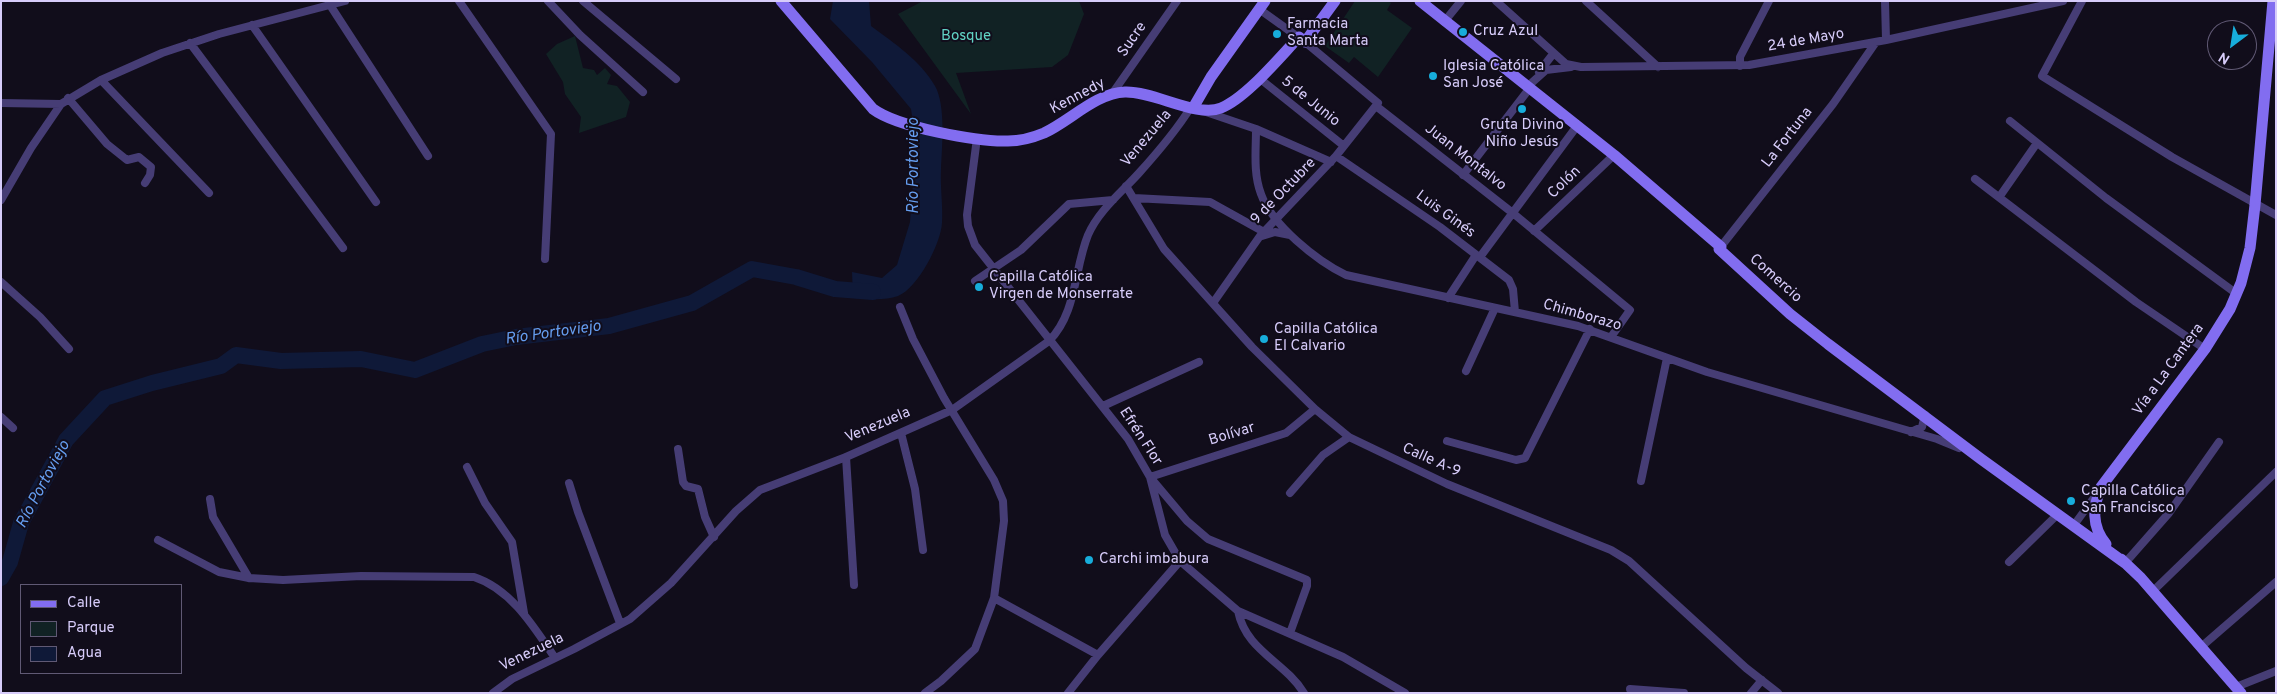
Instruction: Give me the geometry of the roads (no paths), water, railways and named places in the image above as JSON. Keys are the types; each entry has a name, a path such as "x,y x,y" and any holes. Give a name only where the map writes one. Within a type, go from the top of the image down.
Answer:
{"street":[{"path":"1,200 31,148 61,104 68,98 135,64 190,43 345,1"},
{"path":"459,1 551,134 545,259"},
{"path":"548,1 580,35 642,92"},
{"path":"583,1 676,79"},
{"name":"Kennedy","path":"781,1 873,109 883,116 902,123 973,138 1009,142 1028,139 1047,131 1112,94 1140,93 1195,108"},
{"name":"Sucre","path":"1112,94 1177,1"},
{"path":"1195,108 1215,110 1227,105 1302,40 1335,1"},
{"name":"Comercio","path":"1420,1 1444,22 1614,155 1720,248 1790,314 1981,459 2125,563"},
{"path":"1444,22 1461,1"},
{"name":"24 de Mayo","path":"1496,1 1553,54 1566,64 1581,67 1740,66 1886,40 2063,1"},
{"path":"1586,1 1658,67"},
{"path":"1740,66 1740,57 1769,1"},
{"path":"1885,1 1886,40"},
{"path":"2082,1 2042,76 2172,157 2276,215"},
{"path":"330,5 428,156"},
{"name":"Juan Montalvo","path":"1262,5 1377,104 1630,310 1612,337"},
{"name":"Venezuela","path":"493,693 512,679 630,619 672,583 736,511 760,490 846,457 952,410 1057,333 1066,318 1089,233 1113,200 1195,108 1211,77 1262,5"},
{"name":"Vía a La Cantera","path":"2238,690 2153,591 2104,542 2096,528 2095,506 2101,487 2205,349 2237,294 2248,260 2274,6"},
{"path":"252,25 376,202"},
{"name":"La Fortuna","path":"1720,248 1833,104 1876,42"},
{"path":"190,43 343,248"},
{"path":"1639,50 1640,67"},
{"path":"1463,175 1553,54"},
{"path":"1528,88 1546,70 1581,67"},
{"name":"5 de Junio","path":"1259,78 1344,146"},
{"path":"101,80 209,193"},
{"path":"68,98 107,144 127,160 139,157 151,167 150,176 145,183"},
{"path":"1,103 61,104"},
{"name":"9 de Octubre","path":"1213,303 1262,234 1334,159 1377,104"},
{"name":"Luis Ginés","path":"1195,108 1334,159 1440,227 1511,282 1515,312"},
{"path":"2010,121 2106,198 2237,294"},
{"path":"1448,298 1577,126"},
{"name":"Chimborazo","path":"1256,129 1258,184 1265,204 1292,236 1332,268 1346,275 1590,329 1707,372 1950,443 1981,459"},
{"name":"Efrén Flor","path":"973,138 967,215 968,226 975,245 1128,439 1150,477 1165,535 1180,561 1238,611 1343,657 1405,693"},
{"path":"2000,196 2037,143"},
{"name":"Colón","path":"1534,231 1614,155"},
{"path":"1975,178 2136,302 2205,349"},
{"name":"Calle A-9","path":"1126,186 1164,249 1252,347 1315,409 1350,437 1447,484 1617,554 1629,561 1778,693"},
{"path":"1134,198 1210,202 1262,234 1275,232 1292,236"},
{"path":"1143,214 1144,198"},
{"path":"974,281 1021,250 1069,204 1113,200"},
{"path":"1,282 40,317 69,349"},
{"path":"900,308 913,339 952,410 994,480 1003,501 1004,522 994,598 975,649 941,681 925,693"},
{"path":"1466,371 1495,308"},
{"path":"1447,441 1516,460 1526,458 1590,329"},
{"path":"1641,481 1667,358"},
{"path":"1103,406 1199,362"},
{"name":"Bolívar","path":"1150,477 1286,433 1315,409"},
{"path":"1911,432 1922,428 1925,415"},
{"path":"1,417 13,428"},
{"path":"901,433 915,489 923,550"},
{"path":"1290,493 1324,455 1350,437"},
{"path":"2125,563 2169,513 2220,442"},
{"path":"678,450 684,482 686,486 698,489 705,517 714,537"},
{"path":"846,457 854,585"},
{"path":"467,467 485,502 512,542 524,613"},
{"path":"2153,591 2276,472"},
{"path":"1150,477 1187,521 1208,539 1307,580 1307,586 1290,633"},
{"path":"569,482 578,512 620,624"},
{"path":"2074,525 2101,487"},
{"path":"210,499 213,517 249,578"},
{"path":"2009,562 2058,514"},
{"path":"158,540 219,572 249,578 284,580 361,576 474,578 489,582 524,613 555,658"},
{"path":"1068,693 1098,655 1180,561"},
{"path":"2201,647 2276,582"},
{"path":"994,598 1098,655"},
{"path":"1238,611 1241,625 1247,636 1263,653 1291,676 1304,693"},
{"path":"2238,690 2276,671"},
{"path":"1751,693 1762,680"},
{"path":"1630,689 1684,693"}],"water":[{"path":"833,1 869,1 871,26 922,68 935,86 941,104 941,232 933,253 920,275 906,291 893,298 853,298 852,272 882,278 897,265 910,222 916,143 911,109 872,62 830,19"}],"waterway":[{"name":"Río Portoviejo","path":"1,578 10,562 21,523 66,440 105,398 152,383 221,366 236,355 281,361 361,359 415,370 482,344 516,337 609,326 692,303 752,269 796,277 835,289 873,292"}],"place":[{"name":"Cruz Azul","path":"1463,32"},
{"name":"Farmacia Santa Marta","path":"1277,34"},
{"name":"Iglesia Católica San José","path":"1433,76"},
{"name":"Gruta Divino Niño Jesús","path":"1522,109"},
{"name":"Capilla Católica Virgen de Monserrate","path":"979,287"},
{"name":"Capilla Católica El Calvario","path":"1264,339"},
{"name":"Capilla Católica San Francisco","path":"2071,501"},
{"name":"Carchi imbabura","path":"1089,560"}],"park label":[{"name":"Bosque","path":"966,37"}]}
